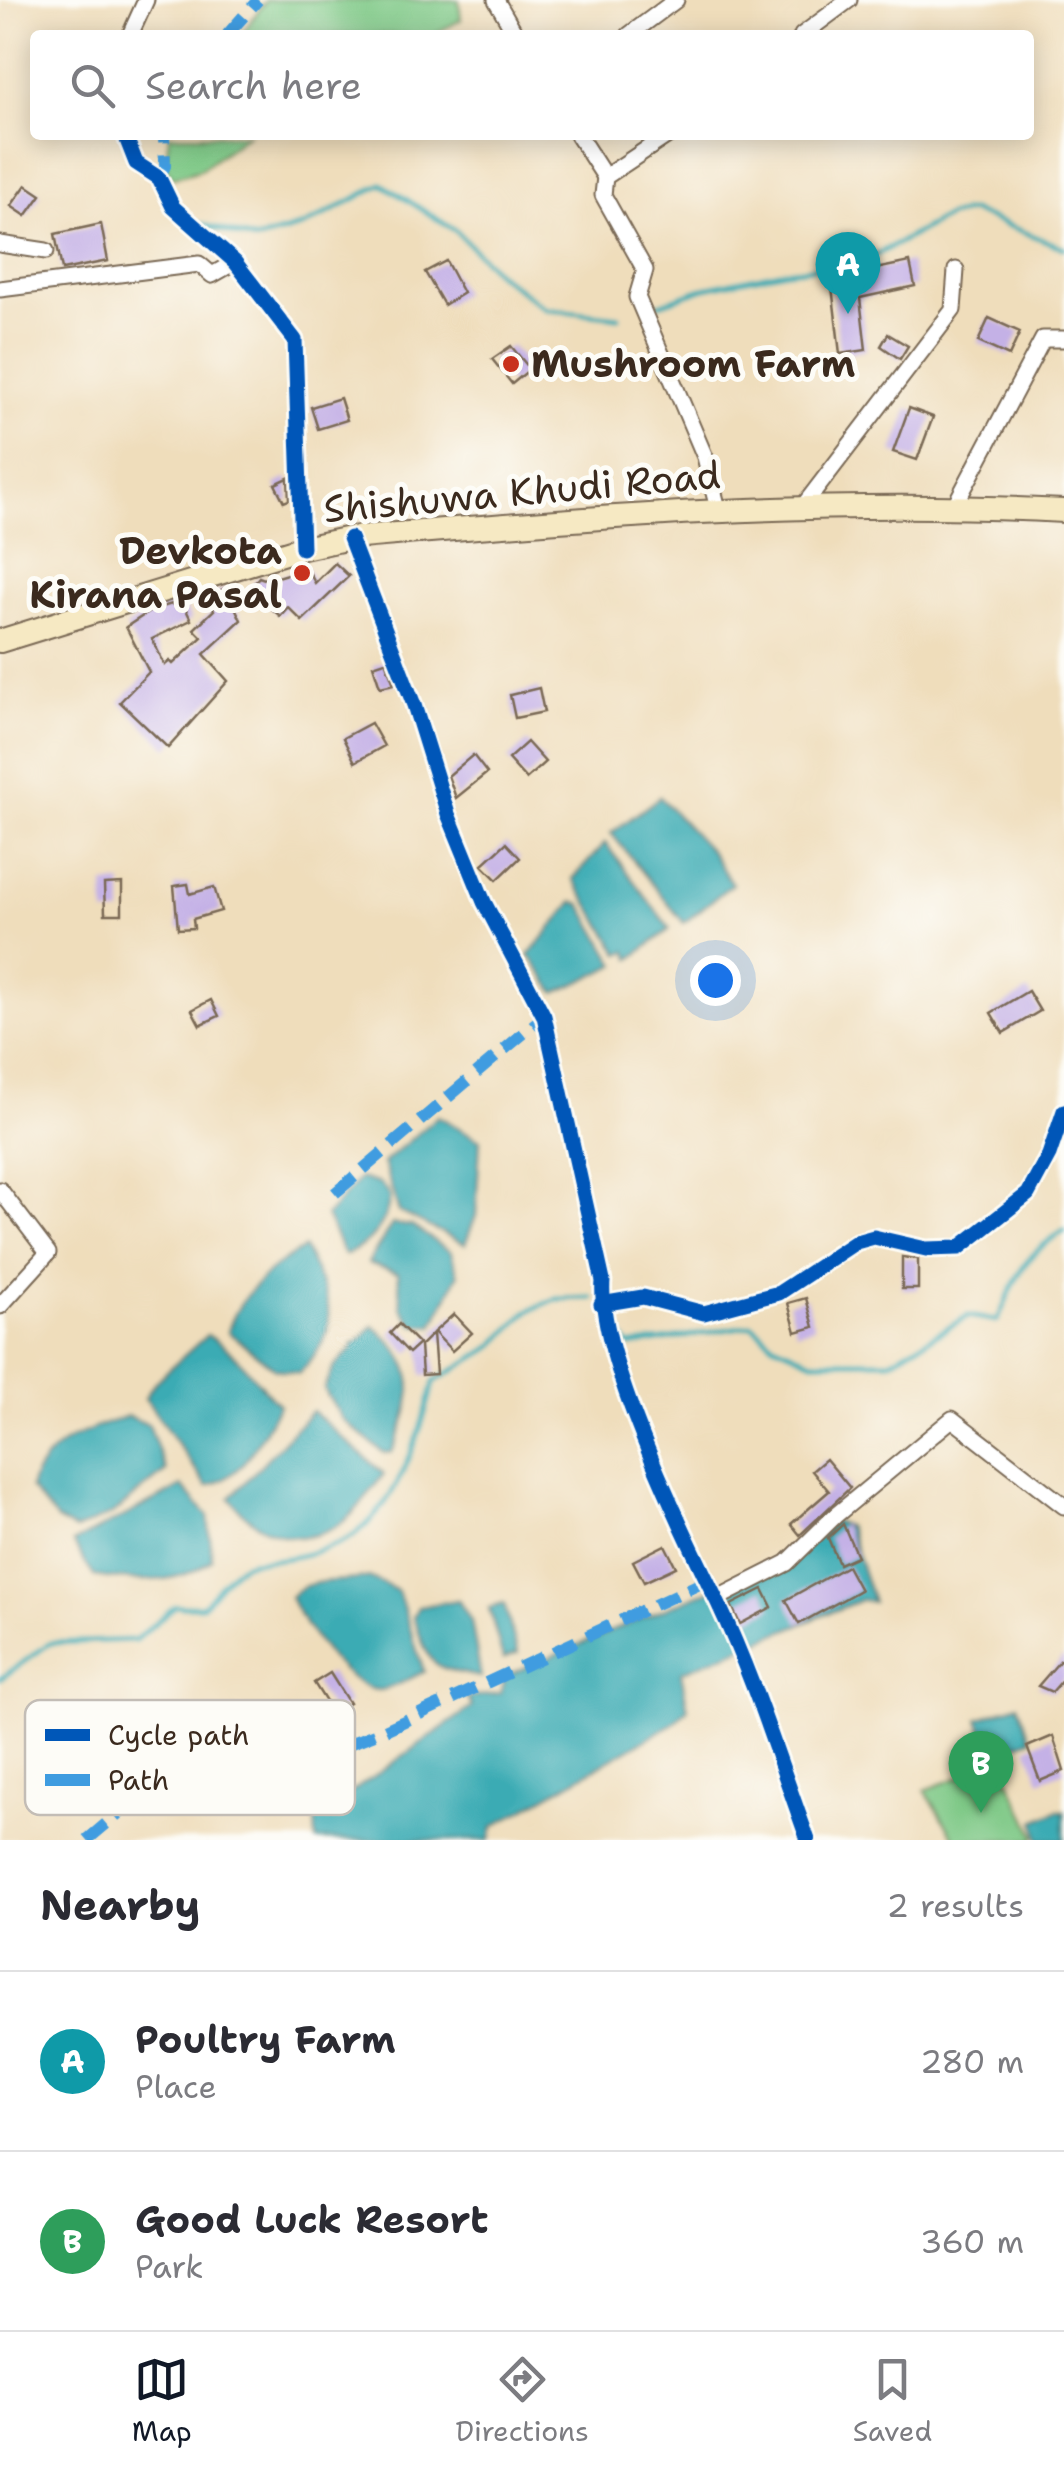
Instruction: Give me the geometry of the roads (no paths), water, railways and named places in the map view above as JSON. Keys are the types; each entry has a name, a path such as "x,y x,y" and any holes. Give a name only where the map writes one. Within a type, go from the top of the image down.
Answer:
{"main road":[{"name":"Shishuwa Khudi Road","path":"0,641 302,548 350,538 718,509 955,505 1064,511"}],"street":[{"path":"132,30 146,0"},
{"path":"636,30 676,0"},
{"path":"809,30 850,0"},
{"path":"499,1 514,30"},
{"path":"127,140 136,163 159,178 173,207 235,262 295,340 302,548"},
{"path":"581,140 605,178 603,194 645,270 637,297 706,457 718,509"},
{"path":"605,178 661,140"},
{"path":"0,244 46,251"},
{"path":"0,288 198,264 212,275 235,262"},
{"path":"801,509 953,310 956,270"},
{"path":"955,505 1043,339 1064,339"},
{"path":"350,538 414,705 448,814 484,902 544,1016 603,1281 601,1304 623,1381 682,1528 716,1599 808,1840"},
{"path":"601,1304 643,1298 704,1313 778,1292 856,1242 874,1237 926,1249 960,1248 1028,1194 1049,1155 1064,1111"},
{"path":"0,1190 48,1253 0,1306"},
{"path":"716,1599 786,1562 952,1419 1064,1506"}],"water":[{"path":"660,797 711,852 732,884 684,923 611,833"},
{"path":"605,843 670,929 631,959 627,951 620,954 573,879"},
{"path":"573,902 581,904 616,965 556,993 529,955"},
{"path":"438,1116 480,1140 476,1216 465,1244 399,1212 383,1163"},
{"path":"360,1178 381,1184 390,1197 388,1207 369,1240 344,1255 326,1216"},
{"path":"392,1224 412,1226 451,1252 458,1275 433,1326 414,1325 401,1307 398,1273 368,1263"},
{"path":"304,1248 321,1283 329,1313 323,1341 299,1373 275,1369 228,1332 239,1306 257,1283"},
{"path":"373,1326 401,1355 411,1384 400,1433 392,1452 384,1453 342,1419 324,1389 334,1367"},
{"path":"207,1335 237,1358 279,1405 241,1465 207,1486 145,1398 155,1382"},
{"path":"312,1411 384,1474 354,1512 338,1525 305,1536 272,1532 243,1513 230,1498"},
{"path":"128,1416 149,1425 166,1471 111,1515 76,1530 57,1520 30,1488 45,1459 68,1440"},
{"path":"182,1486 208,1516 212,1559 200,1568 171,1578 125,1580 94,1576 73,1543"},
{"path":"829,1519 848,1527 873,1602 861,1600 681,1672 688,1709 672,1724 493,1827 490,1840 316,1840 315,1818 355,1815 355,1790 472,1707 467,1698 500,1693 505,1676 699,1594 769,1573"},
{"path":"369,1577 398,1591 424,1672 380,1690 368,1688 341,1668 304,1623 290,1597 316,1583"},
{"path":"458,1600 471,1621 481,1677 434,1662 413,1617 418,1607"},
{"path":"504,1604 518,1653 503,1659 489,1608"},
{"path":"1018,1704 1031,1739 991,1754 978,1719"},
{"path":"1064,1811 1064,1840 1039,1840 1035,1821"}],"waterway":[{"path":"201,224 255,240 304,226 382,184 456,231 497,273 546,309 619,317"},
{"path":"654,306 705,288 785,271 863,262 948,216 971,211 1064,248"},
{"path":"614,1324 629,1346 752,1325 774,1344 813,1361 891,1361 968,1316 997,1321 1029,1260 1064,1231"},
{"path":"0,1679 50,1643 135,1640 175,1606 203,1606 240,1566 307,1554 352,1536 372,1519 397,1484 434,1382 492,1347 528,1311 556,1299 592,1298"}],"place":[{"name":"Poultry Farm","path":"848,314"},
{"name":"Mushroom Farm","path":"511,364"},
{"name":"Devkota Kirana Pasal","path":"302,573"},
{"name":"Good Luck Resort","path":"981,1813"}]}
